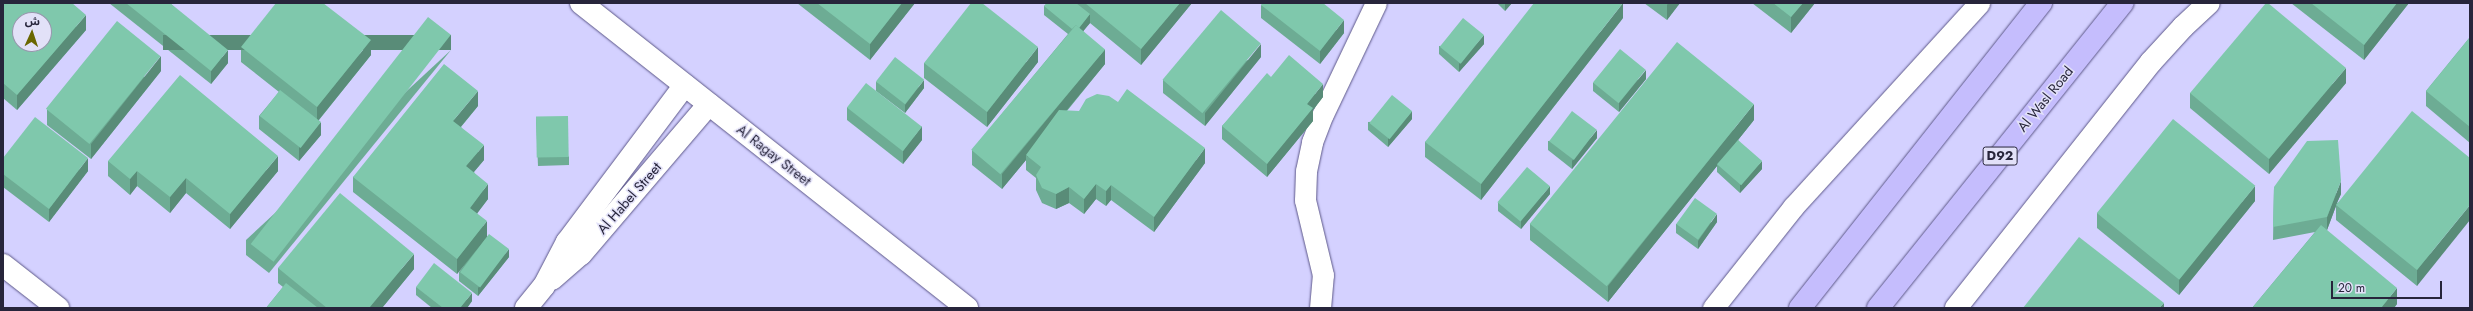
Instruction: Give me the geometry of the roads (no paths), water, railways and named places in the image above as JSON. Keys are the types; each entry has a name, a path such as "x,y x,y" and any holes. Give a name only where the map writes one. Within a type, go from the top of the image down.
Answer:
{"main road":[{"path":"1800,308 2041,3"},
{"name":"Al Wasl Road","path":"1878,308 2122,3"}],"street":[{"name":"Al Ragay Street","path":"581,3 967,308"},
{"path":"1956,308 2151,62 2183,27 2209,3"},
{"name":"Al Habel Street","path":"544,286 567,242 685,86"},
{"name":"Al Habel Street","path":"526,308 544,286 581,254 709,104"},
{"path":"3,265 58,308"}],"lane":[{"path":"1320,308 1322,275 1305,200 1306,171 1312,142 1323,114 1376,3"},
{"path":"1713,308 1793,207 1980,3"}]}
